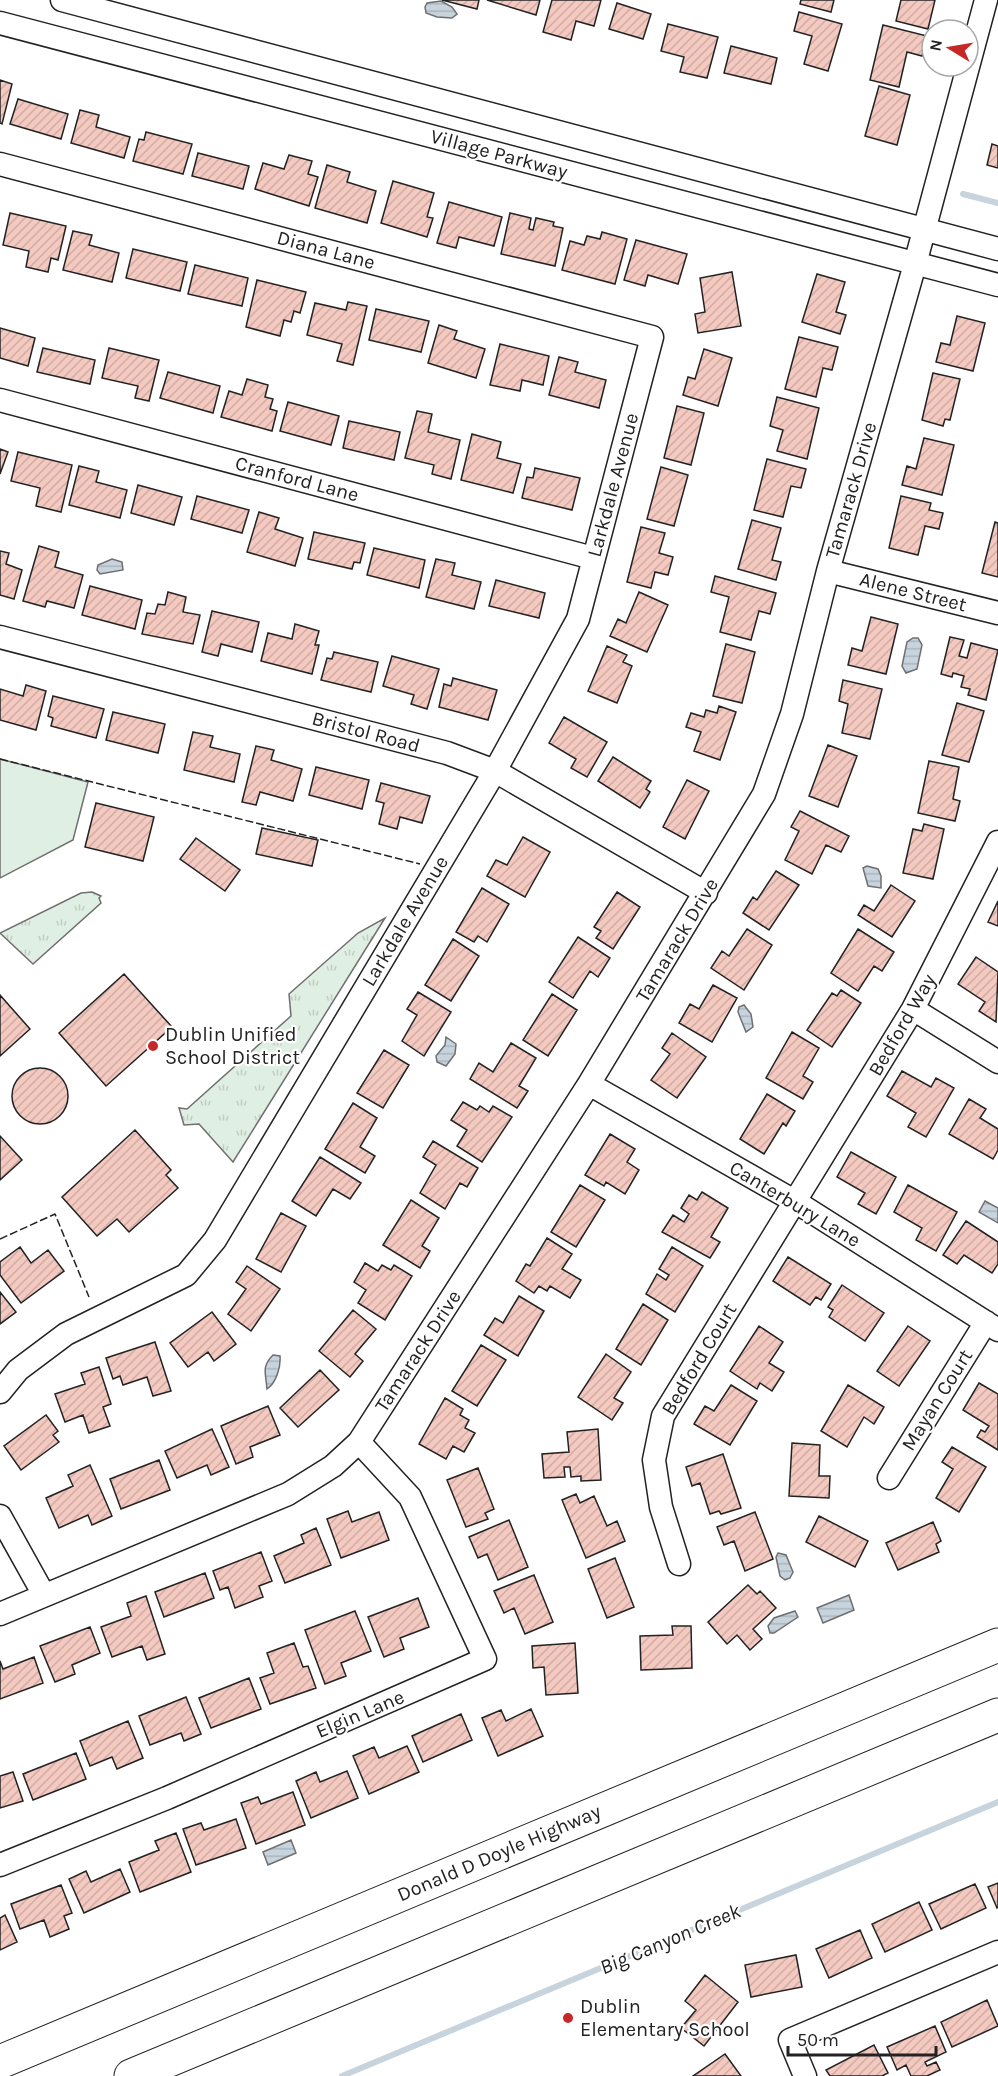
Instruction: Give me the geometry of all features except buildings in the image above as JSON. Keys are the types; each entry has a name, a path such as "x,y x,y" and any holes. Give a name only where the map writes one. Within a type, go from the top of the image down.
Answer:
{"highway":[{"name":"Donald D Doyle Highway","path":"0,2062 998,1645"},
{"path":"131,2076 998,1715"}],"street":[{"name":"Village Parkway","path":"62,0 998,249"},
{"name":"Tamarack Drive","path":"0,1614 288,1494 333,1467 359,1442 589,1084 706,893 764,794 792,714 828,571 915,264 986,0"},
{"name":"Village Parkway","path":"0,23 998,285"},
{"name":"Diana Lane","path":"0,164 652,337"},
{"name":"Larkdale Avenue","path":"0,1392 18,1370 66,1334 186,1275 215,1240 495,771 578,619 652,337"},
{"name":"Cranford Lane","path":"0,400 593,558"},
{"name":"Alene Street","path":"828,571 998,613"},
{"name":"Bristol Road","path":"0,637 447,753 495,771 706,893"},
{"name":"Bedford Way","path":"796,1202 914,1009 998,842"},
{"path":"914,1009 998,1062"},
{"name":"Canterbury Lane","path":"589,1084 796,1202 992,1326"},
{"name":"Bedford Court","path":"680,1564 661,1507 654,1460 663,1416 796,1202"},
{"name":"Mayan Court","path":"889,1478 992,1326"},
{"name":"Elgin Lane","path":"0,1865 167,1798 486,1659 411,1497 359,1442"},
{"path":"0,1516 44,1595"},
{"path":"805,2076 790,2040 998,1952"}],"green space":[{"path":"0,759 88,782 73,840 0,878"},
{"path":"92,892 101,896 99,898 101,903 33,964 0,933 81,893"},
{"path":"385,918 233,1162 199,1124 184,1125 179,1108 187,1109 291,1016 289,994 358,933"}],"shaded area":[{"path":"441,1 452,7 457,14 452,18 437,17 426,13 427,3"},
{"path":"112,559 122,562 123,570 100,574 97,570 98,565"},
{"path":"918,638 922,645 917,669 906,673 902,666 907,642"},
{"path":"867,866 878,869 881,876 881,888 868,886 863,868"},
{"path":"744,1005 751,1014 753,1027 746,1032 738,1012 739,1007"},
{"path":"446,1037 456,1044 455,1054 446,1066 437,1062 436,1056 445,1045"},
{"path":"985,1201 998,1208 998,1223 979,1212"},
{"path":"273,1355 280,1356 280,1365 275,1379 267,1389 266,1367"},
{"path":"778,1553 786,1555 793,1572 790,1578 785,1580 780,1576 776,1557"},
{"path":"849,1595 854,1610 823,1623 817,1608"},
{"path":"795,1611 798,1617 774,1633 770,1633 768,1626 774,1618"},
{"path":"291,1840 296,1853 268,1865 263,1852"}],"waterway":[{"path":"963,194 998,203"},
{"name":"Big Canyon Creek","path":"342,2076 998,1802"}],"fence":[{"path":"0,759 420,864"},
{"path":"0,1239 55,1214 89,1297"}],"place":[{"name":"Dublin Unified School District","path":"153,1046"},
{"name":"Dublin Elementary School","path":"568,2018"}]}
